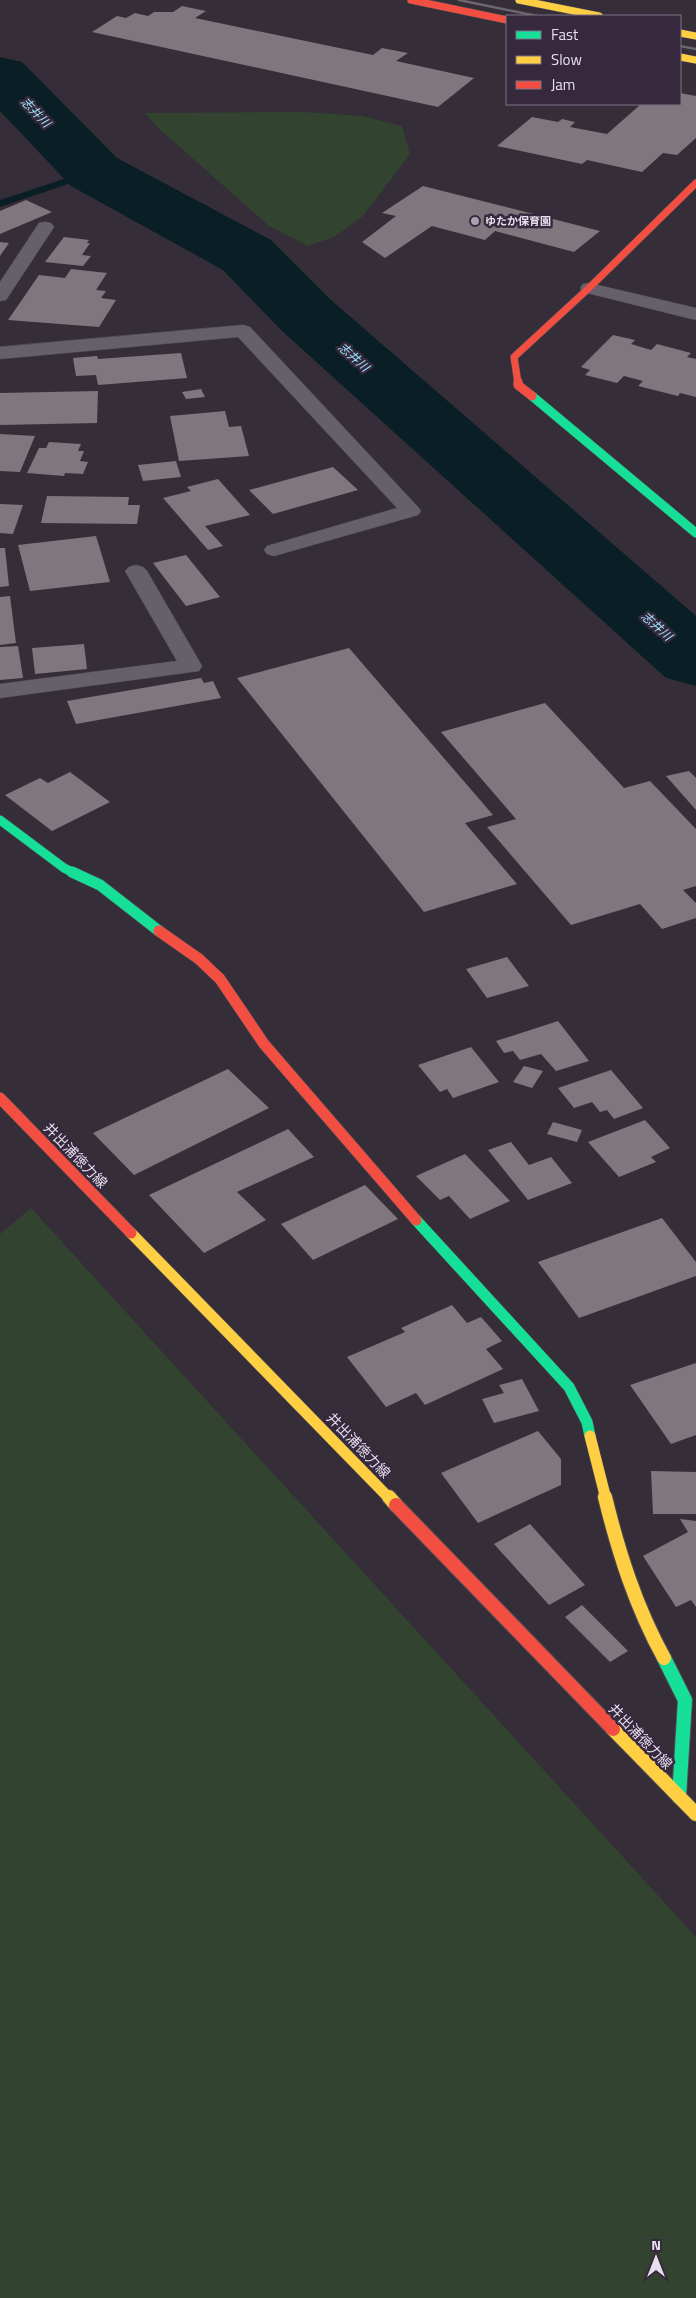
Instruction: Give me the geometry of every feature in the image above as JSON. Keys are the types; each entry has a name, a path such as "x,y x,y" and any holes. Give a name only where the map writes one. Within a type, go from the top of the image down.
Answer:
{"street":[{"path":"410,0 506,20"},
{"path":"519,0 594,15"},
{"path":"681,33 696,36"},
{"path":"681,57 696,60"},
{"path":"696,183 589,288 514,357 518,385 696,532"},
{"path":"0,296 45,227"},
{"path":"589,288 696,314"},
{"path":"0,353 243,331 411,510 274,550"},
{"path":"0,691 191,666 136,571"},
{"path":"0,820 64,868 100,885 199,960 220,979 264,1044 392,1194 569,1387 587,1422 620,1557 653,1638 685,1700 679,1797"},
{"name":"井出浦徳力線","path":"2,1104 696,1814"}],"green space":[{"path":"304,112 362,116 402,126 410,154 363,216 334,237 308,246 269,226 156,126 145,113"},
{"path":"31,1208 696,1937 696,2298 0,2298 0,1234"}],"building":[{"path":"182,6 206,11 195,18 373,55 382,48 408,53 396,61 474,78 438,107 92,32 117,16 126,18 135,13 148,16 154,12 173,12"},
{"path":"681,93 696,96 696,138 677,155 663,153 642,172 587,160 582,164 497,146 532,117 558,122 562,119 575,122 570,127 607,134 640,105 681,105"},
{"name":"ゆたか保育園","path":"423,186 600,231 574,252 495,231 485,240 432,226 385,258 362,242 396,216 382,213"},
{"path":"26,200 52,212 0,234 0,211"},
{"path":"64,237 89,240 87,243 90,243 82,255 91,256 83,266 45,262"},
{"path":"0,242 9,243 0,256"},
{"path":"71,269 107,273 96,290 106,291 101,298 116,300 99,327 8,320 39,275 65,278"},
{"path":"613,335 635,340 631,344 651,350 657,344 691,353 687,357 696,359 696,397 680,393 678,396 638,386 643,381 624,376 617,383 585,375 590,370 581,367"},
{"path":"181,353 187,378 98,385 96,375 76,376 73,358 97,356 98,359"},
{"path":"201,389 205,397 186,399 182,392"},
{"path":"98,391 97,423 0,425 0,393"},
{"path":"225,411 229,427 241,426 249,456 179,461 170,416"},
{"path":"0,434 35,436 20,472 0,471"},
{"path":"49,442 81,444 78,451 84,451 80,461 88,462 83,474 65,473 64,476 27,473 39,448 46,448"},
{"path":"176,461 181,477 143,481 138,465"},
{"path":"333,467 358,490 273,514 249,490"},
{"path":"218,479 250,515 205,526 223,546 208,550 163,498 191,491 187,487"},
{"path":"47,496 129,497 128,505 140,505 137,524 41,523"},
{"path":"0,504 23,505 13,534 0,533"},
{"path":"96,536 110,582 30,591 18,545"},
{"path":"0,548 5,548 9,586 0,587"},
{"path":"186,555 220,597 186,606 153,563"},
{"path":"10,596 16,643 0,645 0,597"},
{"path":"84,644 87,669 35,674 32,648"},
{"path":"18,646 23,678 0,680 0,647"},
{"path":"349,648 493,815 465,823 517,884 424,912 237,678"},
{"path":"201,678 204,683 213,681 221,698 76,724 67,701"},
{"path":"545,703 624,788 650,781 696,829 696,886 683,890 696,903 696,918 662,929 640,904 571,925 487,827 516,819 441,732"},
{"path":"689,771 696,778 696,810 666,776"},
{"path":"70,772 110,802 52,831 5,795 40,778 48,783"},
{"path":"507,957 529,986 487,998 466,969"},
{"path":"558,1021 589,1061 556,1071 541,1054 520,1060 513,1051 504,1053 496,1041"},
{"path":"471,1047 499,1082 453,1098 447,1089 440,1092 418,1065"},
{"path":"524,1066 543,1071 532,1088 513,1082"},
{"path":"228,1069 269,1108 134,1175 93,1133"},
{"path":"611,1070 643,1108 614,1119 607,1110 600,1112 592,1102 574,1108 558,1088"},
{"path":"645,1120 670,1148 651,1157 656,1162 619,1177 588,1142"},
{"path":"553,1122 582,1130 577,1142 547,1134"},
{"path":"288,1129 314,1157 237,1192 266,1220 204,1253 149,1195"},
{"path":"511,1142 529,1165 551,1157 572,1183 528,1200 488,1150"},
{"path":"465,1154 510,1201 470,1219 449,1196 440,1200 416,1176"},
{"path":"365,1185 398,1219 313,1260 281,1224"},
{"path":"662,1218 696,1262 696,1276 579,1318 538,1262"},
{"path":"452,1305 467,1323 481,1317 502,1341 486,1349 503,1369 425,1405 416,1393 386,1407 347,1357 405,1332 401,1328"},
{"path":"696,1363 696,1435 671,1444 630,1385"},
{"path":"522,1379 539,1411 494,1423 482,1399 504,1393 499,1385"},
{"path":"538,1431 561,1459 561,1485 478,1523 441,1473"},
{"path":"651,1471 696,1472 696,1514 653,1514"},
{"path":"680,1519 696,1521 696,1607 691,1600 676,1607 643,1556 688,1532"},
{"path":"530,1524 585,1585 549,1605 494,1544"},
{"path":"582,1605 628,1651 610,1662 565,1617"}],"waterway":[{"name":"志井川","path":"0,75 94,172 247,255 306,315 696,660"},
{"path":"0,204 94,172"}],"railway":[{"path":"459,0 532,15"},
{"path":"681,46 696,49"}],"traffic: fast":[{"path":"532,396 696,533"},
{"path":"0,820 64,868 100,885 159,931"},
{"path":"416,1220 569,1387 587,1422 590,1436"},
{"path":"664,1658 685,1700 679,1797"}],"traffic: slow":[{"path":"519,0 594,15"},
{"path":"681,33 696,36"},
{"path":"681,57 696,60"},
{"path":"131,1233 396,1505"},
{"path":"590,1436 620,1557 653,1638 664,1658"},
{"path":"613,1729 696,1814"}],"traffic: jam":[{"path":"411,0 506,20"},
{"path":"532,396 518,385 514,357 589,288 696,183"},
{"path":"159,931 199,959 220,979 264,1044 416,1220"},
{"path":"0,1098 131,1233"},
{"path":"396,1505 613,1729"}],"place":[{"name":"ゆたか保育園","path":"475,221"}]}
